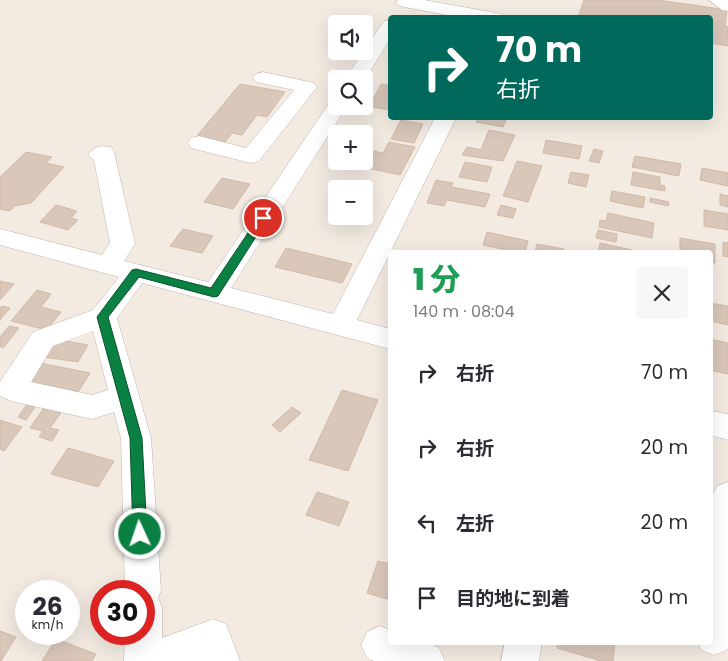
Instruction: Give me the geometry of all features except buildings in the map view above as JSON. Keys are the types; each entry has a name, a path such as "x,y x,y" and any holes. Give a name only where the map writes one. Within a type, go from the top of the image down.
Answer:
{"street":[{"path":"718,0 728,6"},
{"path":"397,15 406,1 480,15"},
{"path":"361,70 388,28"},
{"path":"199,143 251,156 307,87 263,78"},
{"path":"214,293 331,115"},
{"path":"341,326 445,120"},
{"path":"274,127 316,137"},
{"path":"99,155 103,152 122,244 122,269 103,317 136,438 142,580"},
{"path":"0,237 388,338"},
{"path":"103,317 43,339 10,389 92,407 125,397"},
{"path":"713,424 728,427"},
{"path":"714,637 728,496"},
{"path":"149,661 213,637 220,661"},
{"path":"143,645 143,661"},
{"path":"380,645 426,661"},
{"path":"520,661 523,645"}],"route":[{"path":"140,534 136,438 103,317 136,273 214,293 263,218"}]}
